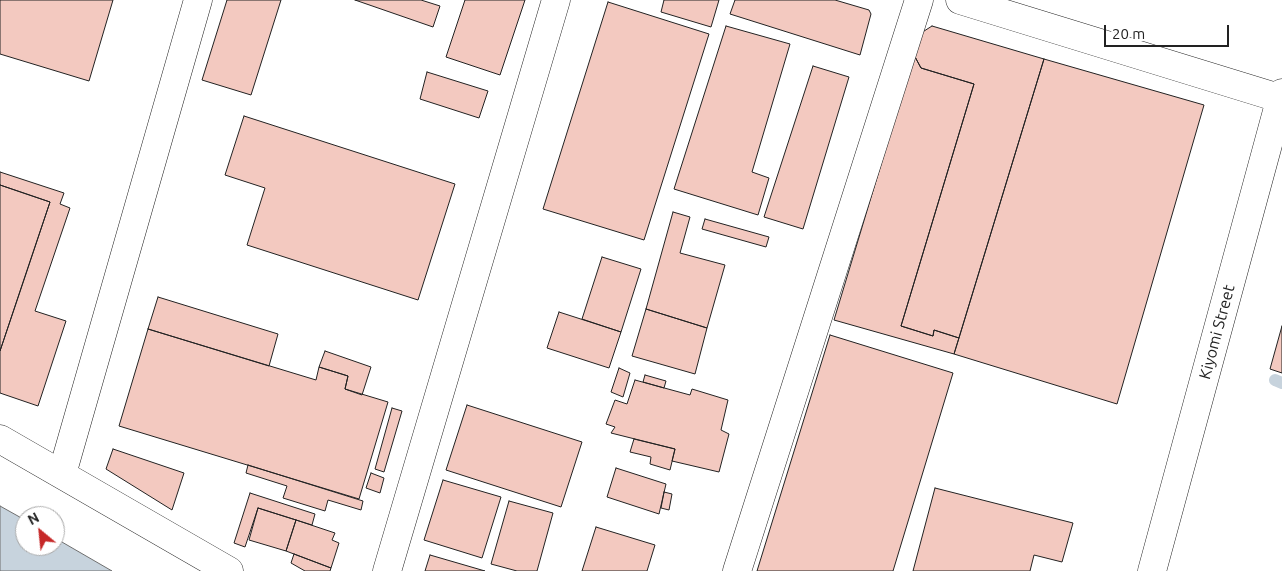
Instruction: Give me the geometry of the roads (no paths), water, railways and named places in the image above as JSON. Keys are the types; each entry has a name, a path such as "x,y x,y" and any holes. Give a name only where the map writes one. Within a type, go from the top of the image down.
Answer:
{"street":[{"path":"62,474 198,0"},
{"path":"387,571 556,0"},
{"path":"737,571 919,0"},
{"path":"960,0 1282,97"},
{"name":"Kiyomi Street","path":"1152,571 1282,97"},
{"path":"0,439 229,571"}],"waterway":[{"path":"1275,380 1282,383"}]}
